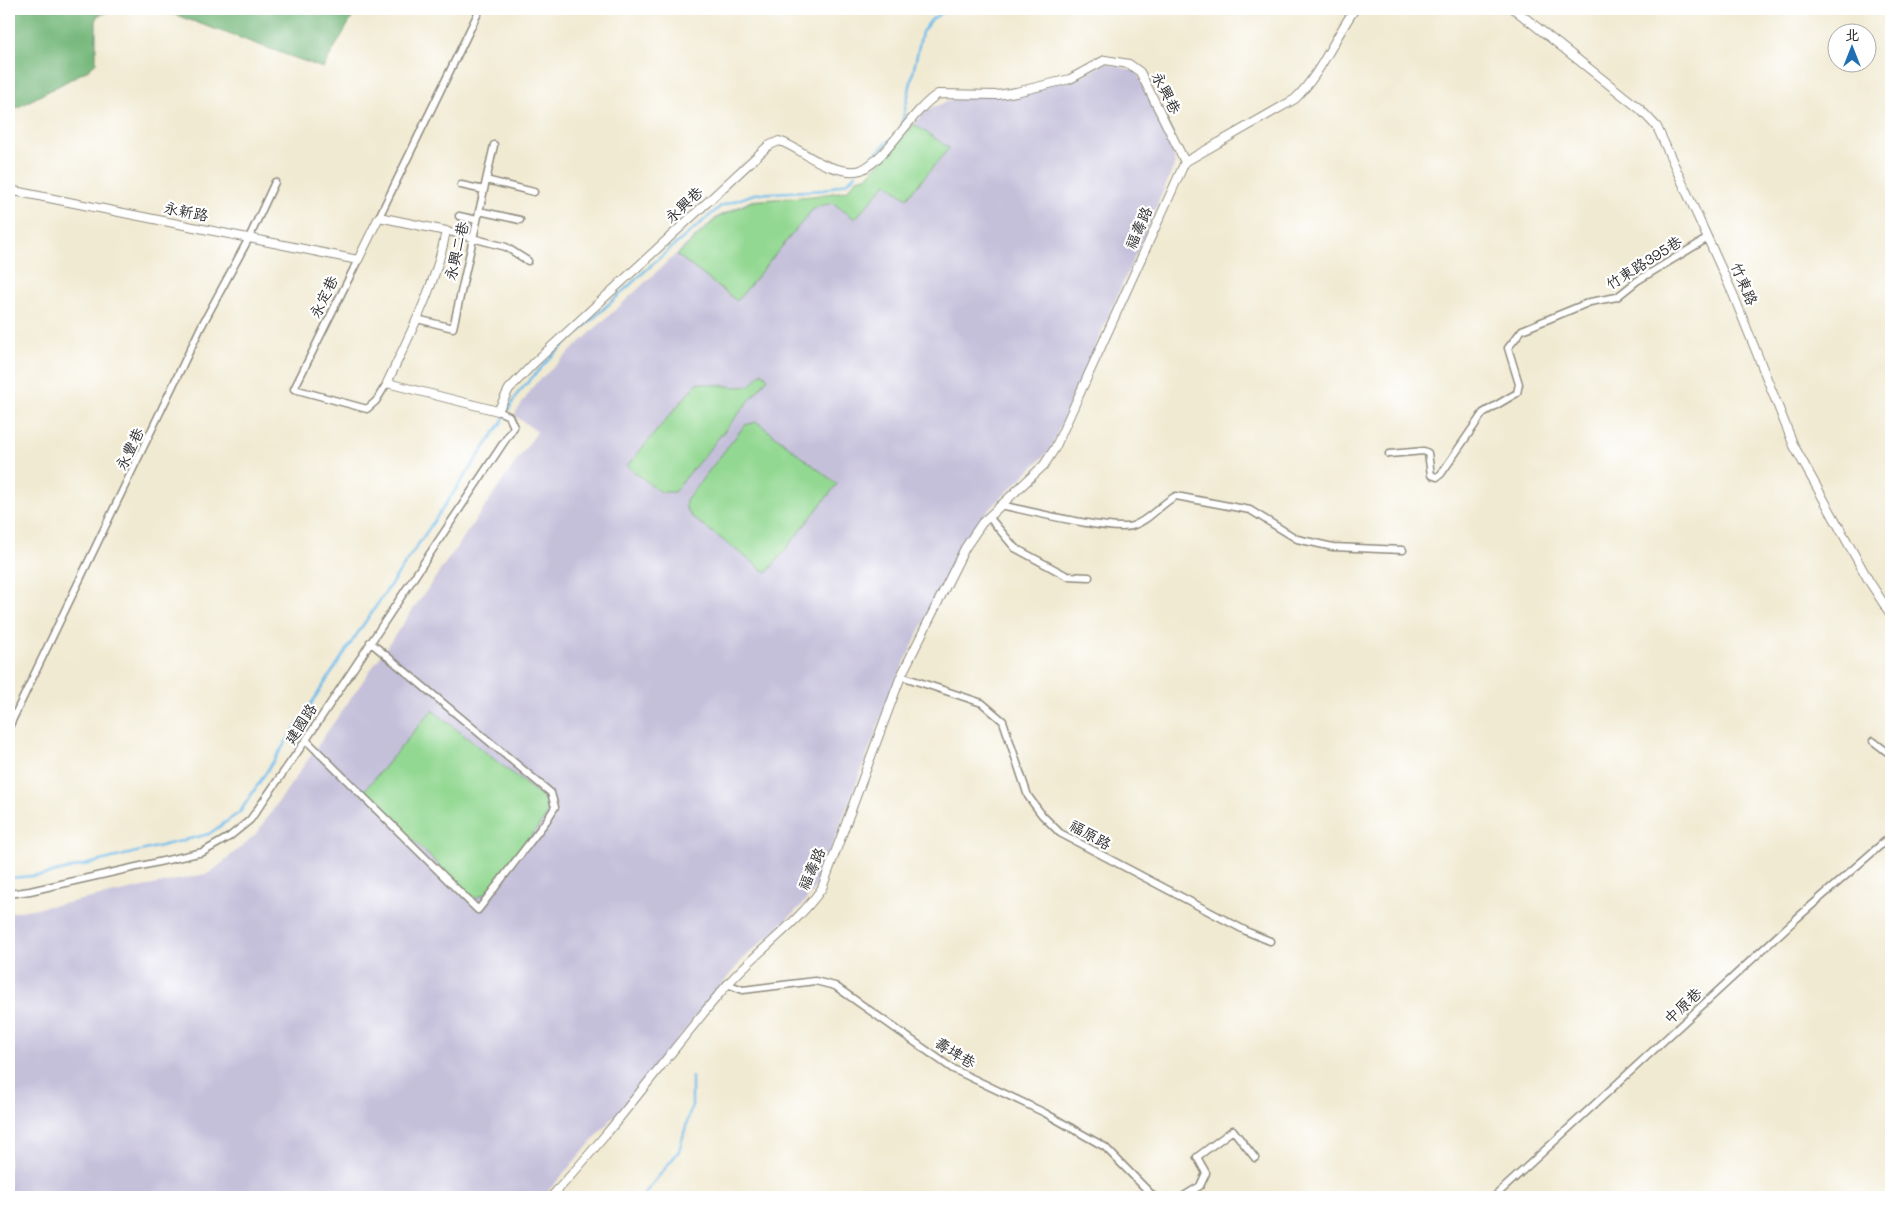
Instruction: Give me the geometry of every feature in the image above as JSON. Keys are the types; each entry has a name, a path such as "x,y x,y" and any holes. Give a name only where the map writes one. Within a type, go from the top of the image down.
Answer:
{"street":[{"path":"480,9 379,217 446,231 506,247 528,262"},
{"path":"1185,162 1295,99 1309,84 1340,30 1356,9"},
{"name":"竹東路","path":"1514,9 1647,114 1666,144 1734,294 1794,446 1869,581 1891,616"},
{"name":"永興巷","path":"504,413 509,389 535,362 768,146 779,141 829,167 851,172 861,170 872,162 917,113 938,94 997,95 1011,93 1070,79 1096,63 1112,60 1129,64 1140,72 1185,162"},
{"name":"永興二巷","path":"417,320 453,328 494,145"},
{"name":"福壽路","path":"551,1197 666,1062 727,984 810,905 822,888 902,676 965,548 1000,505 1044,465 1055,448 1185,162"},
{"path":"486,180 534,192"},
{"name":"永豐巷","path":"9,727 201,327 249,238 275,182"},
{"path":"461,185 484,190"},
{"name":"永新路","path":"9,190 358,260"},
{"path":"479,211 520,220"},
{"path":"459,216 477,220"},
{"name":"永定巷","path":"379,217 294,390 367,409 376,401 387,383"},
{"path":"446,231 440,262 417,320 387,383 504,413"},
{"name":"竹東路395巷","path":"1388,454 1424,451 1428,453 1431,475 1437,477 1483,413 1517,392 1519,384 1508,348 1522,330 1590,302 1617,297 1637,281 1708,238"},
{"name":"建國路","path":"9,894 30,891 203,852 229,837 250,820 306,740 514,428 504,413"},
{"path":"1000,505 1106,526 1130,527 1142,523 1166,501 1176,496 1250,510 1297,538 1333,547 1404,550"},
{"path":"989,517 1015,548 1067,576 1090,577"},
{"path":"306,740 478,910 547,820 555,807 551,794 370,642"},
{"name":"福原路","path":"902,676 982,703 1004,720 1028,796 1042,815 1060,833 1240,928 1270,941"},
{"path":"1873,741 1891,755"},
{"name":"中原巷","path":"1494,1197 1796,919 1891,836"},
{"name":"壽埤巷","path":"727,984 744,990 814,981 835,986 953,1070 1045,1113 1105,1147 1154,1197"},
{"path":"1182,1197 1200,1186 1206,1172 1197,1157 1233,1130 1255,1158"}],"shaded area":[{"path":"1106,63 1136,71 1173,146 1175,164 1050,450 985,514 960,547 895,682 820,878 811,894 801,906 741,961 630,1098 543,1197 9,1197 9,913 72,902 210,873 256,834 537,432 514,415 535,384 716,217 751,200 812,196 847,190 857,178 867,176 928,109 960,97 1073,80"}],"green space":[{"path":"9,9 114,9 96,17 96,63 88,70 9,112"},
{"path":"159,9 357,9 323,68"},
{"path":"914,124 949,148 907,198 886,183 855,219 833,203 812,210 737,301 677,255 717,218 752,201 847,191 857,179 867,177"},
{"path":"762,372 768,378 674,492 660,492 627,466 697,383 736,387 750,386"},
{"path":"757,422 837,484 767,573 692,517 686,508 686,500 745,425"},
{"path":"432,710 547,801 548,812 545,818 486,893 476,898 471,896 363,792"}],"waterway":[{"path":"901,127 922,32 932,19 949,9"},
{"path":"865,164 891,139"},
{"path":"9,878 44,875 209,834 240,812 357,634 501,423 518,393 551,357 657,260 721,206 754,194 824,190 848,182 856,174"},
{"path":"642,1197 679,1151 692,1105 692,1077"}]}
